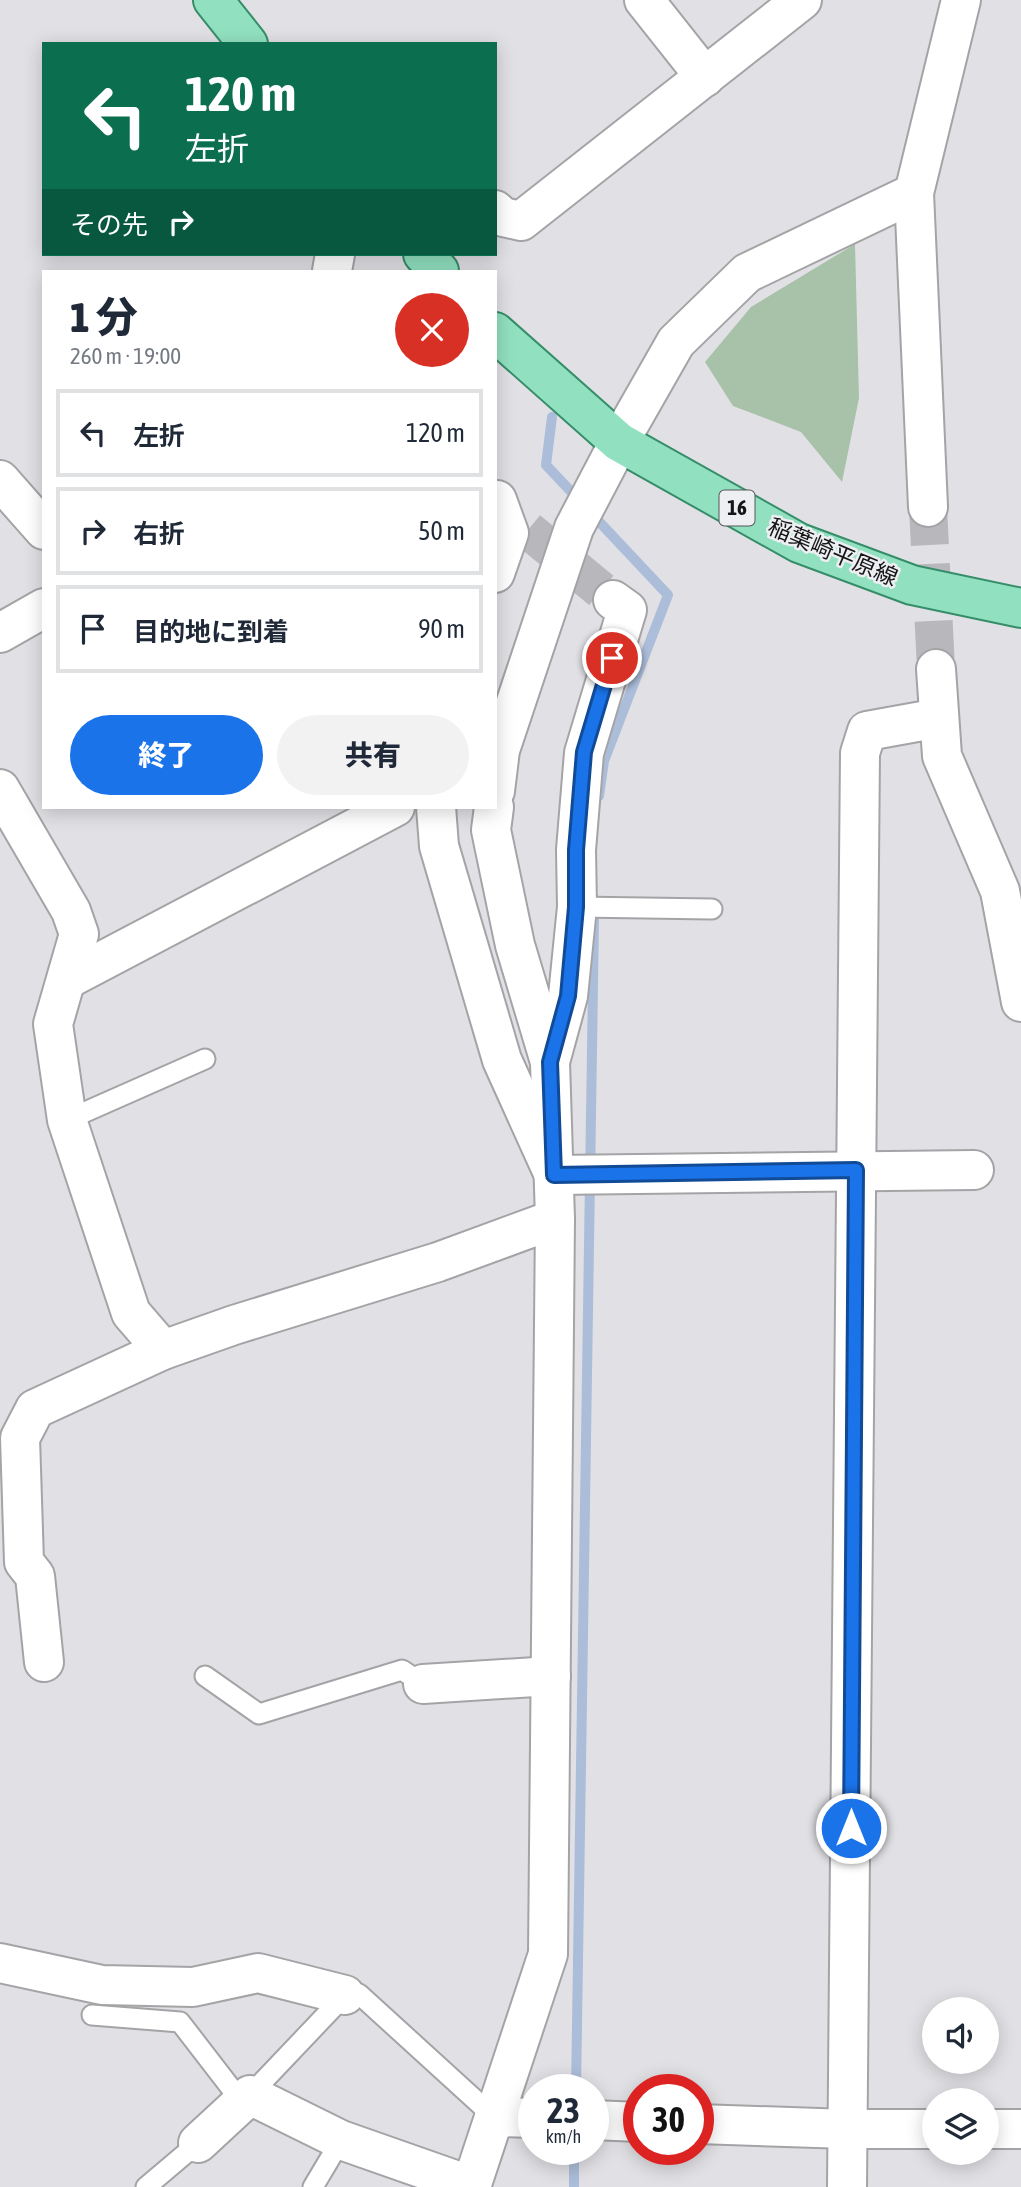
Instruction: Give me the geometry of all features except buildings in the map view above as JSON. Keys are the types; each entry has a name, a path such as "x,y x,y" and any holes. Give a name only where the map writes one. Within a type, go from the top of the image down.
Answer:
{"main road":[{"path":"213,0 246,42"},
{"path":"425,256 438,270"},
{"name":"稲葉崎平原線","path":"497,334 619,442 799,543 912,585 1020,608"}],"street":[{"path":"644,0 705,77"},
{"path":"497,212 503,217 521,221 802,0"},
{"path":"928,507 914,193 961,0"},
{"path":"497,775 500,750 573,528 676,342 747,273 914,193"},
{"path":"0,480 42,528"},
{"path":"497,500 528,530"},
{"path":"497,502 509,533 497,567"},
{"path":"550,1062 568,996 576,907 576,850 584,752 627,610 613,600"},
{"path":"0,633 42,609"},
{"path":"936,669 942,756 1000,891 1021,1002"},
{"path":"847,2187 860,753 867,731 939,718"},
{"path":"0,789 71,911 79,934 53,1024 67,1121 131,1313 163,1350"},
{"path":"68,979 390,809"},
{"path":"407,809 439,846"},
{"path":"436,809 439,846 502,1060 554,1175"},
{"path":"198,2143 250,2095 341,2140 471,2186 548,1954 555,1219 550,1062 515,945 491,830 494,809"},
{"path":"554,1175 974,1170"},
{"path":"44,1662 35,1576 12,1565 20,1438 35,1409 163,1350 234,1325 438,1262 555,1219"},
{"path":"423,1684 551,1676"},
{"path":"1,1967 102,1985 193,1987 258,1973 345,1995"},
{"path":"494,2117 518,2118"},
{"path":"714,2125 922,2129"},
{"path":"999,2129 1021,2129"}],"lane":[{"path":"576,907 712,909"},
{"path":"67,1121 205,1059"},
{"path":"205,1676 259,1714 402,1670 423,1684"},
{"path":"92,2015 180,2022 234,2092 250,2095 345,1995 359,1994 494,2117"},
{"path":"313,2187 341,2140"},
{"path":"146,2187 198,2143"}],"green space":[{"path":"855,244 859,398 842,482 801,432 733,406 705,362 751,307"}],"waterway":[{"path":"552,417 546,465 579,500"},
{"path":"590,512 668,595 604,761 599,796"},
{"path":"576,2074 594,920"},
{"path":"574,2165 574,2187"}],"tunnel":[{"path":"928,507 936,669"},
{"path":"528,530 613,600"}],"route":[{"path":"612,658 584,752 576,850 576,907 568,996 550,1062 554,1175 856,1170 851,1828"}]}
